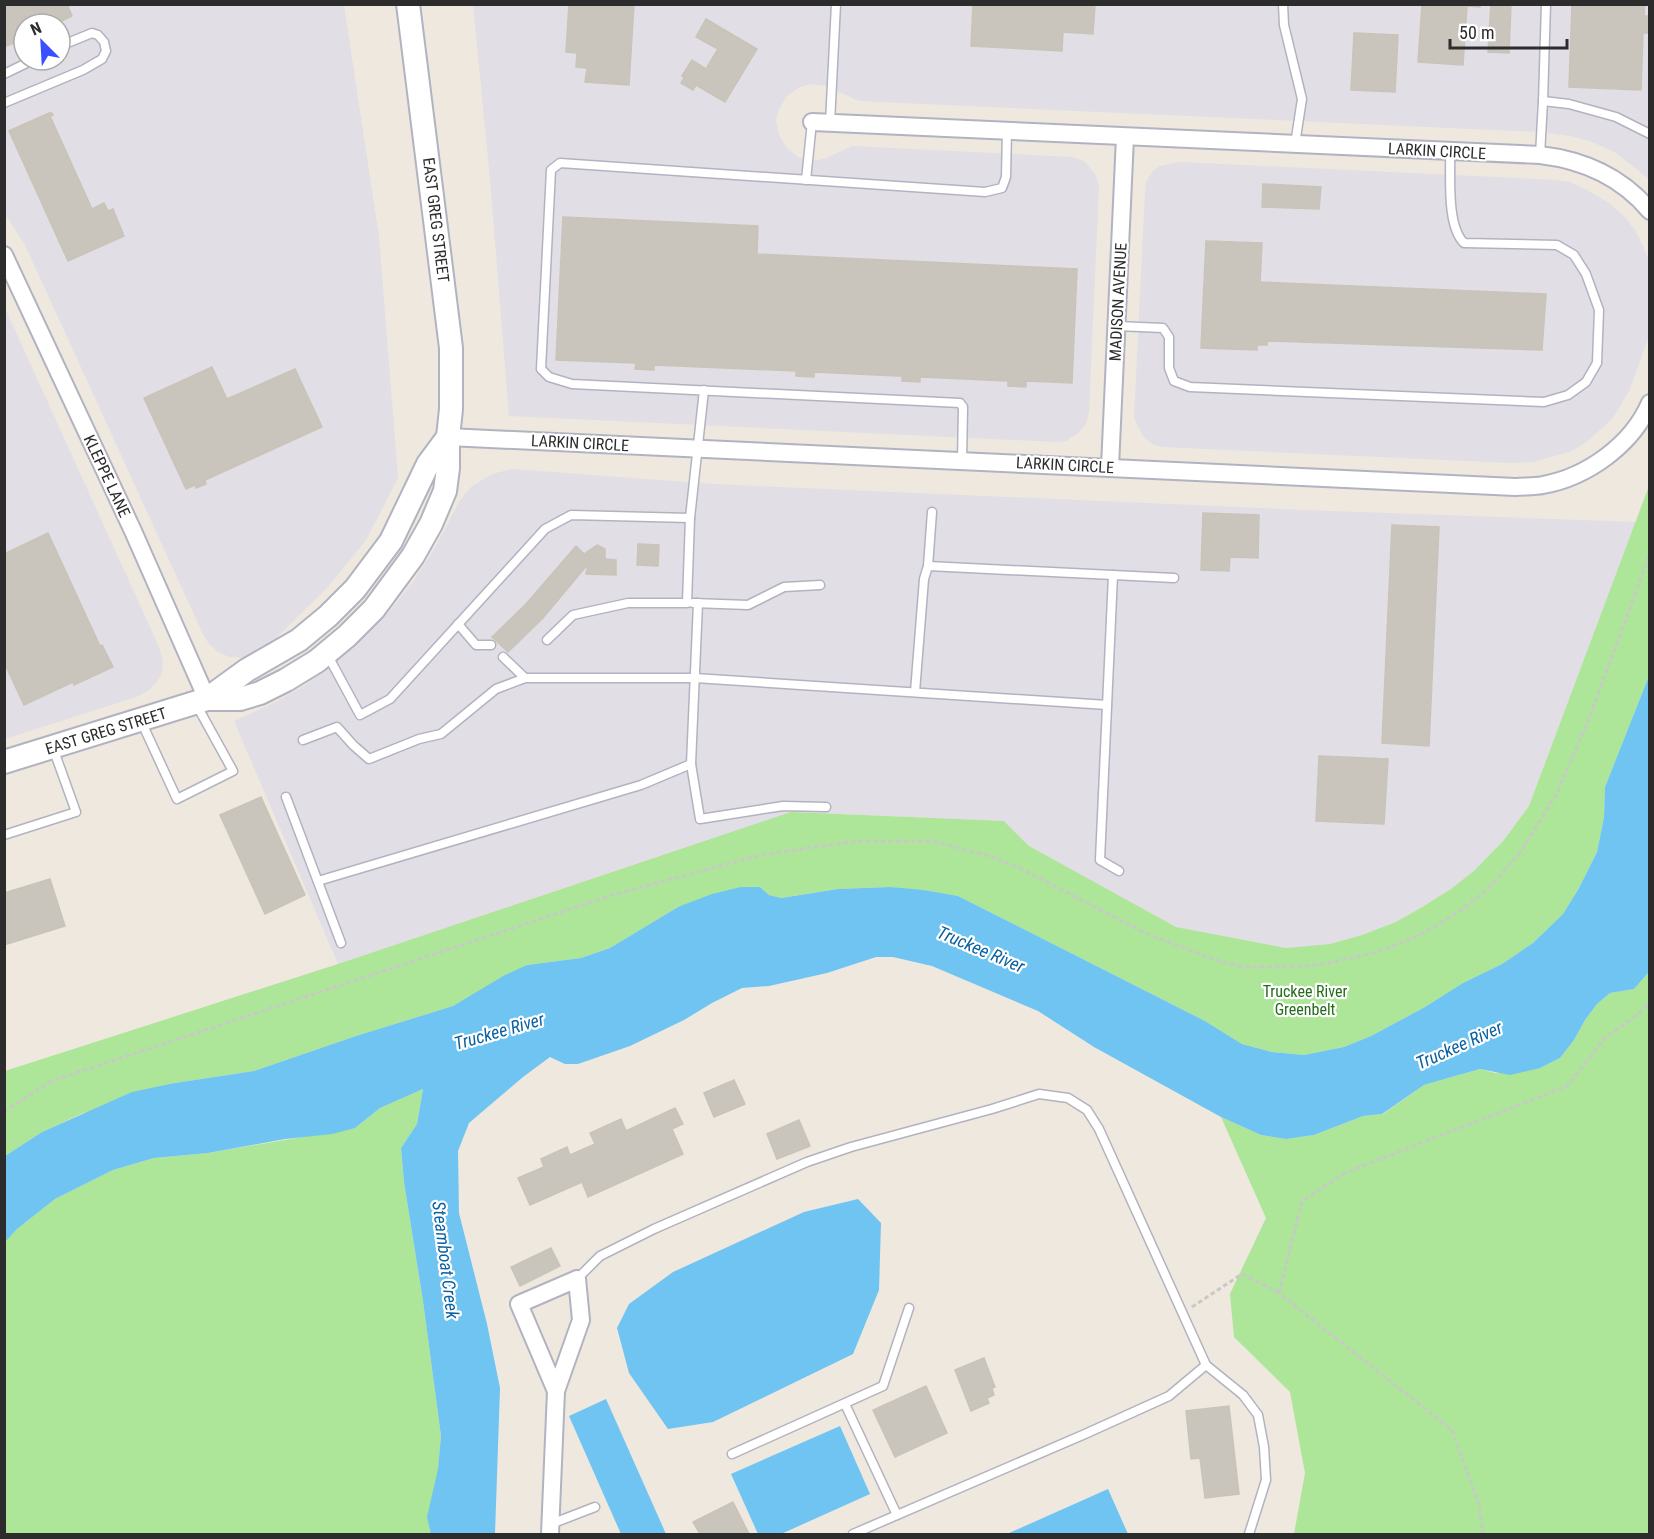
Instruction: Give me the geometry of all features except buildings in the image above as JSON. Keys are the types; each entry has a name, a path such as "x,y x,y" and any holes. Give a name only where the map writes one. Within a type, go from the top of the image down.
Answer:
{"main road":[{"name":"EAST GREG STREET","path":"4,762 201,701 240,699 260,693 286,680 326,653 374,609 413,556 432,524 445,491 448,468 451,348 408,4"},
{"name":"EAST GREG STREET","path":"201,701 247,670 299,640 355,589 391,541 428,464 448,437"}],"street":[{"name":"LARKIN CIRCLE","path":"812,122 1540,154 1569,159 1605,173 1626,188 1650,211"},
{"name":"MADISON AVENUE","path":"1110,467 1125,136"},
{"name":"KLEPPE LANE","path":"4,255 18,279 133,531 201,701"},
{"name":"LARKIN CIRCLE","path":"448,437 1515,487 1543,485 1593,466 1616,450 1634,429 1650,403"},
{"path":"551,1529 556,1391 581,1320 578,1279 519,1304 556,1391"}],"lane":[{"path":"830,123 836,4"},
{"path":"1284,4 1284,25 1302,99 1295,144"},
{"path":"1540,154 1546,4"},
{"path":"4,103 83,70 102,59 106,51 104,42 98,35 92,33 72,41"},
{"path":"1543,100 1569,104 1616,117 1650,134"},
{"path":"806,180 812,122"},
{"path":"962,461 963,406 960,403 572,384 549,377 541,369 551,170 560,163 985,192 1002,188 1006,177 1007,131"},
{"path":"1116,326 1163,328 1169,337 1169,368 1174,381 1190,387 1544,402 1568,395 1586,382 1597,363 1599,310 1586,274 1574,255 1557,245 1464,243 1453,224 1450,151"},
{"path":"687,603 690,518 704,390"},
{"path":"915,692 932,512"},
{"path":"326,653 360,715 390,699 545,529 571,515 690,518"},
{"path":"928,566 1174,578"},
{"path":"1113,575 1100,860 1119,871"},
{"path":"547,640 573,615 628,603 748,605 784,587 820,585"},
{"path":"698,603 691,764 700,819 783,806 826,807"},
{"path":"458,624 476,645 492,645"},
{"path":"503,657 525,678"},
{"path":"303,740 337,727 352,745 369,759 419,739 441,734 496,689 525,678 695,678 1107,705"},
{"path":"141,720 177,799 233,771 201,701"},
{"path":"4,835 76,812 53,747"},
{"path":"318,881 641,785 691,764"},
{"path":"286,797 341,943"},
{"path":"578,1279 600,1256 654,1229 807,1162 850,1147 982,1112 1039,1094 1068,1098 1087,1110 1099,1129 1206,1365 1244,1395 1258,1415 1264,1447 1266,1480 1249,1534"},
{"path":"732,1454 883,1386 909,1308"},
{"path":"853,1534 1169,1396 1206,1365"},
{"path":"845,1404 897,1515"},
{"path":"551,1529 595,1507"}],"path":[{"path":"4,1112 51,1081 616,894 761,855 857,841 932,841 986,855 1020,868 1145,933 1216,960 1243,967 1325,964 1377,952 1420,935 1462,910 1491,886 1522,850 1557,793 1588,721 1650,554"},
{"path":"1279,1293 1302,1201 1345,1173 1567,1086 1605,1038 1650,1002"},
{"path":"1192,1307 1242,1274 1279,1293 1452,1431 1479,1505 1483,1534"}],"shaded area":[{"path":"4,5 344,5 379,237 398,478 366,540 327,588 276,638 257,652 244,658 229,657 218,652 209,644 202,632 25,245 5,214"},
{"path":"473,5 1649,5 1649,179 1616,153 1592,142 1571,136 1538,132 859,101 826,86 810,84 798,88 787,96 779,109 776,121 779,135 787,148 798,157 813,161 827,158 852,146 1073,157 1085,162 1095,174 1099,185 1089,412 1086,424 1078,433 1066,441 1056,442 509,416"},
{"path":"1181,162 1555,180 1570,182 1589,191 1609,203 1625,217 1637,233 1650,262 1649,336 1630,389 1612,419 1584,444 1569,452 1533,462 1511,463 1162,447 1152,444 1143,436 1134,418 1146,182 1159,166"},
{"path":"4,306 159,647 163,661 162,673 156,683 139,696 5,739"},
{"path":"512,469 713,484 1636,522 1529,806 1504,840 1475,870 1451,889 1396,922 1362,935 1330,944 1286,948 1176,927 1029,846 1004,821 791,812 338,964 234,721 278,701 305,685 347,652 385,617 412,583 436,546 460,500 472,486 492,474"}],"green space":[{"name":"Truckee River Greenbelt","path":"1649,486 1649,676 1605,787 1604,817 1597,852 1579,888 1563,914 1533,943 1502,964 1463,983 1425,1007 1371,1036 1344,1047 1304,1055 1272,1052 1242,1044 1205,1021 958,896 890,887 838,889 780,898 769,895 760,887 678,907 610,948 581,958 527,965 453,1006 254,1071 175,1083 81,1114 42,1132 5,1156 5,1071 338,964 791,812 1004,821 1029,846 1176,927 1286,948 1330,944 1396,922 1451,889 1475,870 1504,840 1529,806"},
{"path":"1649,972 1649,1534 1294,1534 1305,1473 1290,1392 1234,1337 1230,1294 1266,1218 1221,1117 1261,1135 1286,1139 1314,1135 1363,1116 1383,1114 1424,1085 1480,1069 1495,1073 1540,1068 1560,1058 1597,1004 1610,993 1634,989"},
{"path":"423,1089 417,1124 401,1148 441,1436 433,1534 5,1534 4,1242 55,1199 113,1170 154,1158 208,1153 355,1128 380,1108"}],"water":[{"path":"1649,676 1649,972 1634,989 1610,993 1597,1004 1560,1058 1540,1068 1510,1075 1480,1069 1424,1085 1382,1114 1363,1116 1314,1135 1286,1139 1261,1135 1221,1117 1094,1047 1038,1011 932,966 893,957 876,957 827,973 769,986 742,988 630,1046 578,1064 565,1064 550,1057 523,1077 469,1123 458,1151 459,1213 487,1324 500,1388 495,1534 431,1534 427,1517 438,1469 441,1436 401,1148 417,1124 423,1089 380,1108 355,1128 332,1134 285,1139 208,1153 154,1158 113,1170 55,1199 17,1229 5,1242 5,1156 42,1132 132,1092 254,1071 453,1006 505,975 527,965 581,958 610,948 678,907 712,894 741,887 760,887 769,895 781,898 838,889 890,887 958,896 1205,1021 1242,1044 1272,1052 1304,1055 1344,1047 1371,1036 1425,1007 1463,983 1502,964 1533,943 1563,914 1597,852 1604,817 1605,787"},
{"path":"858,1199 881,1223 879,1290 853,1354 713,1422 668,1429 629,1373 617,1328 629,1304 673,1272 804,1212"},
{"path":"606,1399 666,1534 621,1534 569,1416"},
{"path":"840,1426 870,1494 781,1534 758,1534 731,1474"},
{"path":"1108,1489 1128,1534 1007,1534"}],"water label":[{"name":"Truckee River","path":"981,949"},
{"name":"Truckee River","path":"499,1031"},
{"name":"Truckee River","path":"1459,1045"},
{"name":"Steamboat Creek","path":"446,1260"}]}
